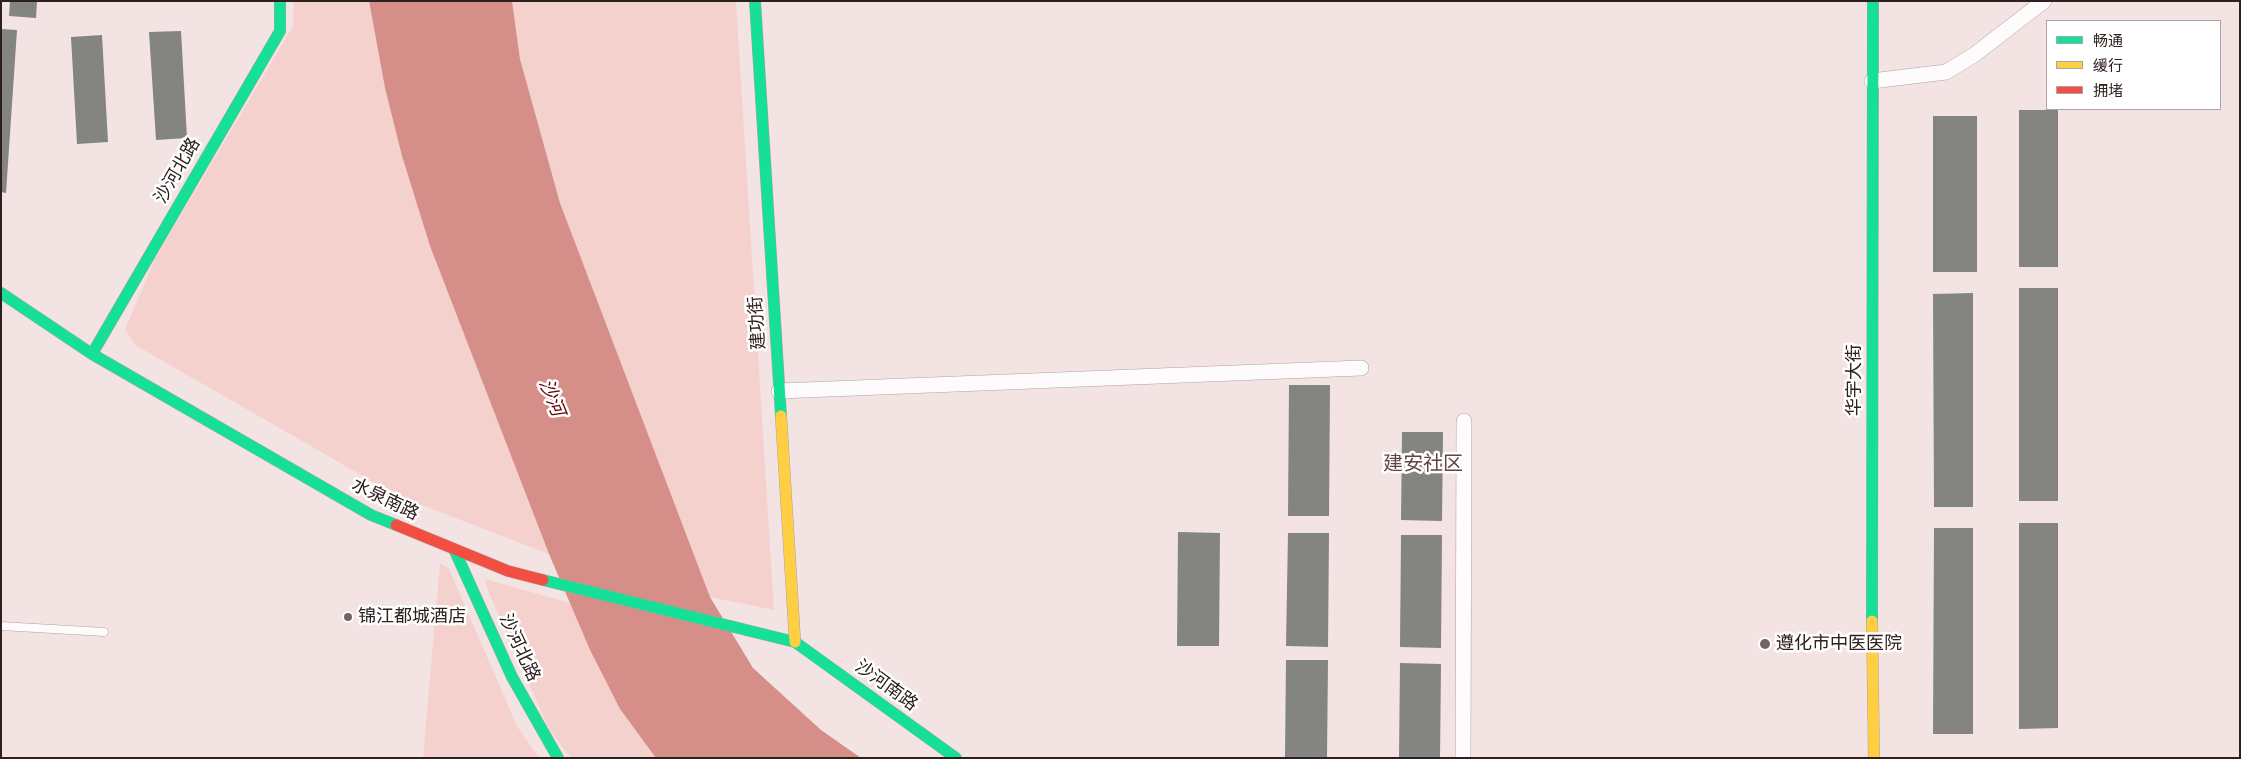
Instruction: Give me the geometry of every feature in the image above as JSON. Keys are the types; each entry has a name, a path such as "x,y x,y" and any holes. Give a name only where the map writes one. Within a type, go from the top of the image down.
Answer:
{"street":[{"name":"沙河北路","path":"92,354 280,31 280,1"},
{"name":"建功街","path":"755,1 795,642"},
{"name":"华宇大街","path":"1873,1 1872,661 1874,758"},
{"path":"1872,81 1946,72 1974,55 2044,1"},
{"name":"水泉南路","path":"1,294 92,354 371,516 508,571 795,642"},
{"path":"779,391 1361,368"},
{"path":"1463,758 1464,420"},
{"name":"沙河北路","path":"454,550 512,677 558,758"},
{"name":"沙河南路","path":"795,642 956,758"}],"lane":[{"path":"1,626 104,632"}],"shaded area":[{"path":"294,1 369,1 385,88 402,156 430,246 549,554 396,495 135,345 125,329 156,257 293,26"},
{"path":"512,1 736,1 774,610 710,597 560,203 520,59"},
{"path":"440,563 449,569 517,726 539,758 423,758"},
{"path":"485,579 570,603 590,650 620,709 656,758 571,758 549,729 488,591"}],"water":[{"name":"沙河","path":"369,1 512,1 520,59 560,203 710,597 753,668 821,730 861,758 656,758 620,709 590,650 549,554 430,246 402,156 385,88"}],"building":[{"path":"10,1 37,1 36,18 9,16"},
{"path":"1,29 17,30 6,193 1,192"},
{"path":"181,31 187,138 156,140 149,32"},
{"path":"102,35 108,142 77,144 71,37"},
{"path":"2019,110 2058,110 2058,267 2019,267"},
{"path":"1933,116 1977,116 1977,272 1933,272"},
{"path":"2019,288 2058,288 2058,501 2019,501"},
{"path":"1973,293 1973,507 1934,507 1933,294"},
{"path":"1289,385 1330,385 1329,516 1288,516"},
{"path":"1402,432 1443,432 1442,521 1401,520"},
{"path":"2019,523 2058,523 2058,728 2019,729"},
{"path":"1934,528 1973,528 1973,734 1933,734"},
{"path":"1178,532 1220,533 1219,646 1177,646"},
{"path":"1288,533 1329,533 1328,647 1286,646"},
{"path":"1401,535 1442,535 1441,648 1400,647"},
{"path":"1286,660 1328,660 1327,758 1285,758"},
{"path":"1400,663 1441,664 1440,758 1399,758"}],"traffic: fast":[{"path":"92,354 280,31 280,1"},
{"path":"755,1 781,416"},
{"path":"1872,621 1873,1"},
{"path":"1,293 92,354 371,515 396,525"},
{"path":"454,549 512,677 558,758"},
{"path":"543,580 795,642 956,758"}],"traffic: slow":[{"path":"781,416 795,642"},
{"path":"1872,621 1874,758"}],"traffic: jam":[{"path":"396,525 508,571 543,580"}],"place":[{"name":"锦江都城酒店","path":"348,617"},
{"name":"遵化市中医医院","path":"1765,644"}],"district":[{"name":"建安社区","path":"1423,465"}]}
